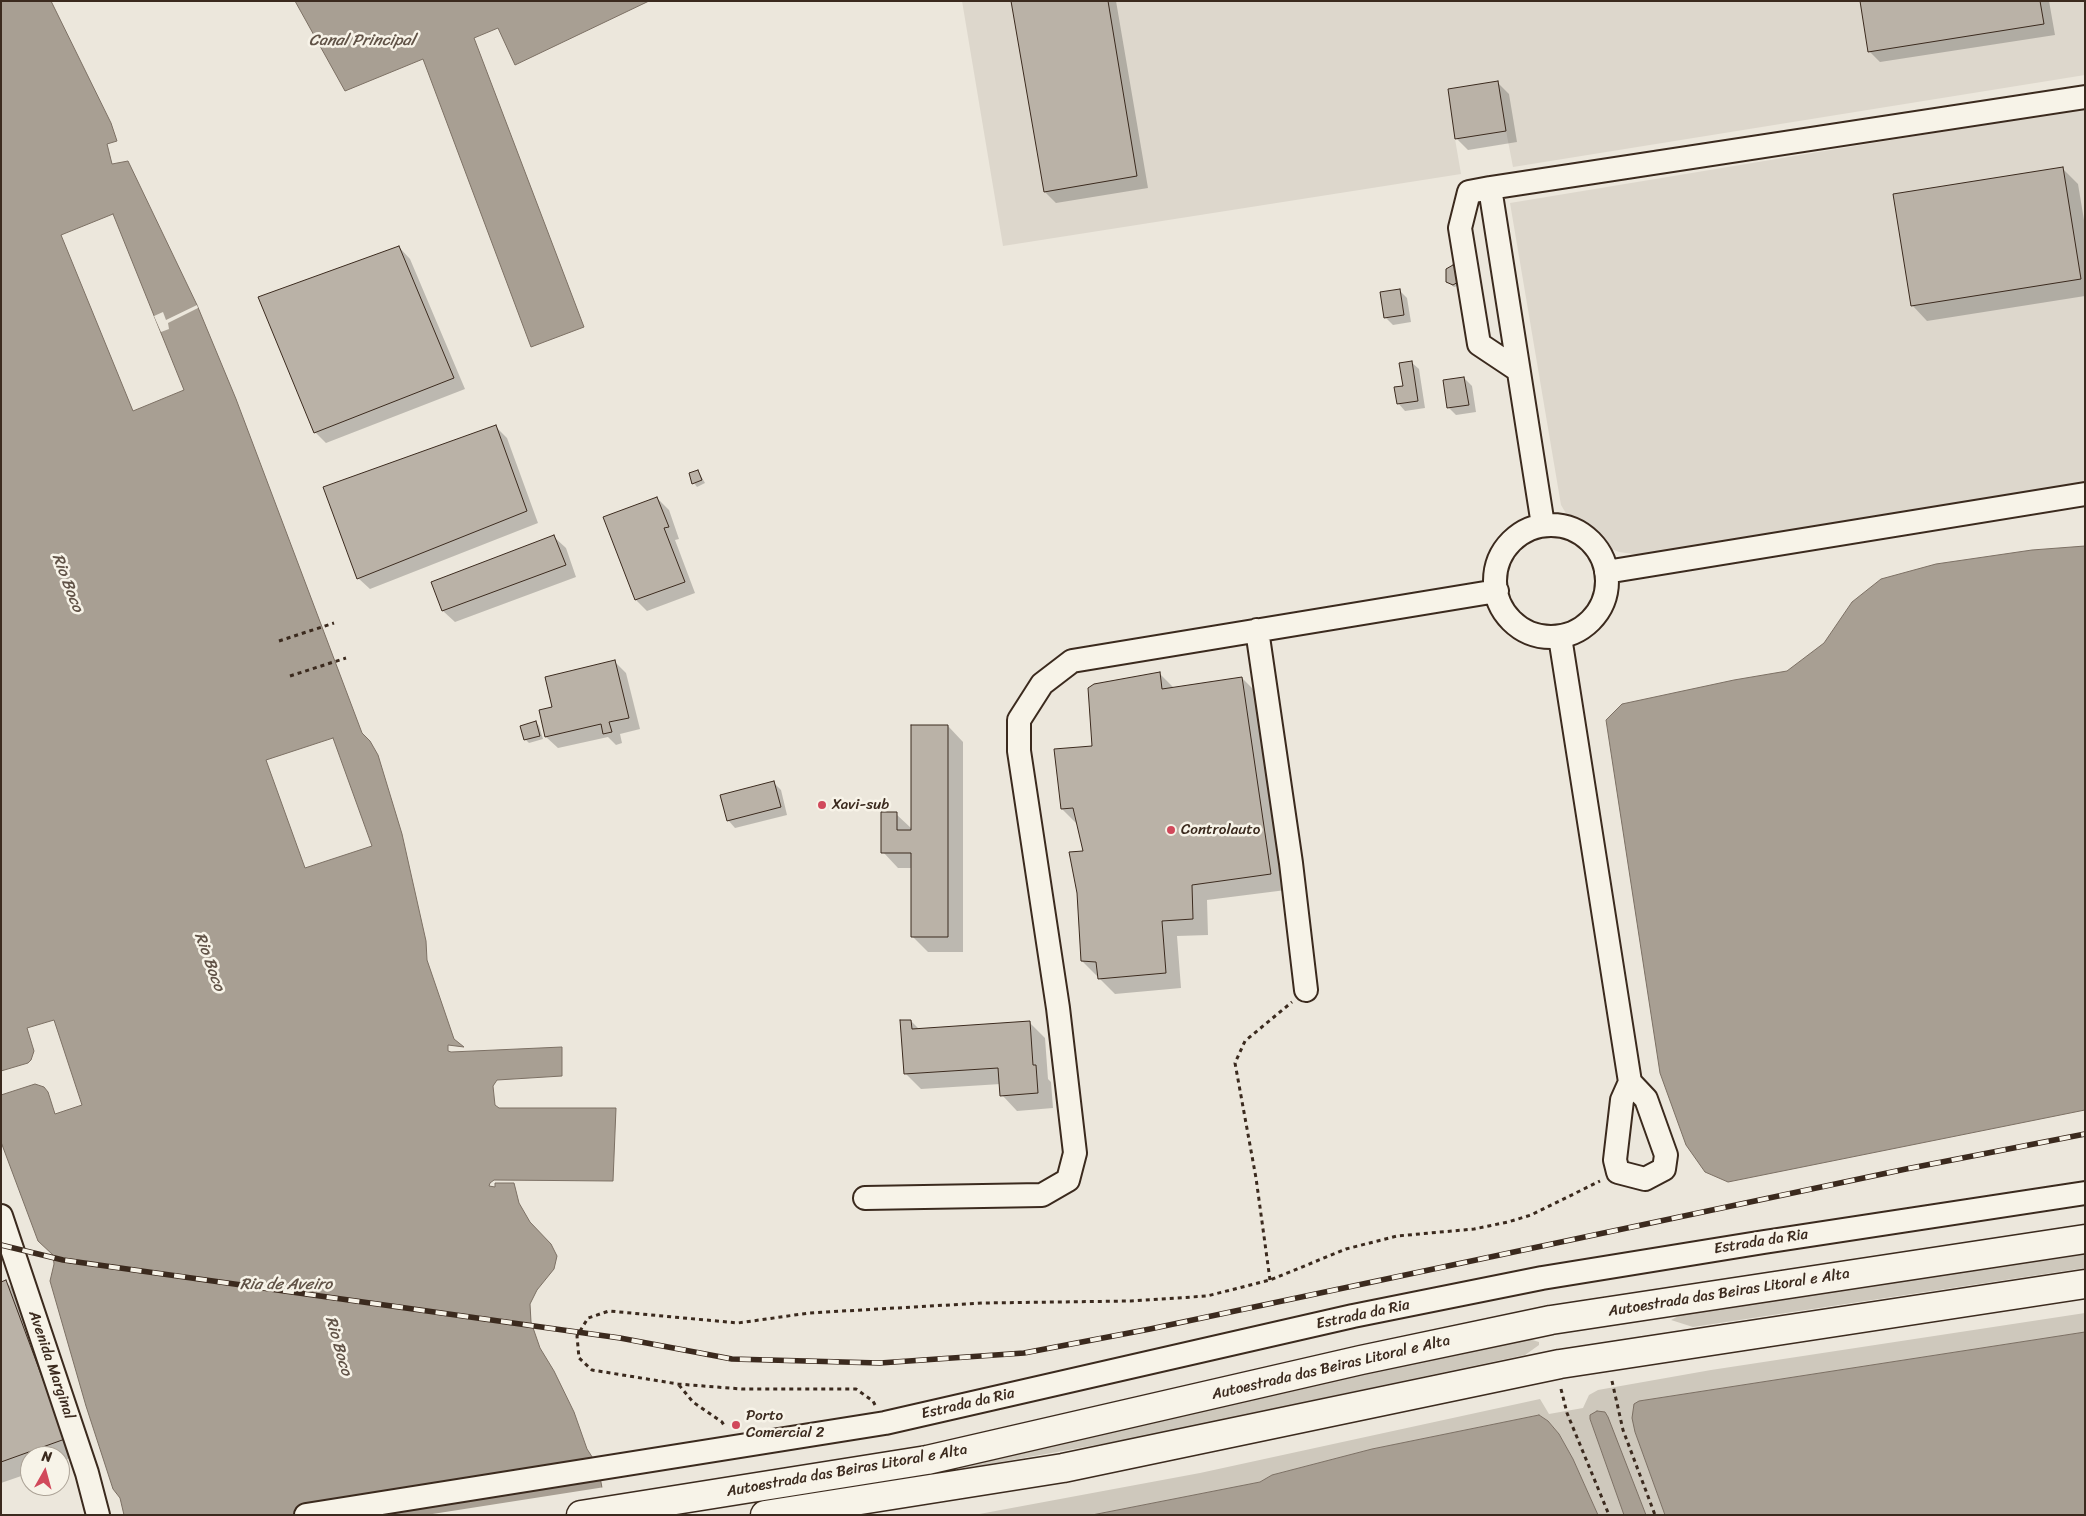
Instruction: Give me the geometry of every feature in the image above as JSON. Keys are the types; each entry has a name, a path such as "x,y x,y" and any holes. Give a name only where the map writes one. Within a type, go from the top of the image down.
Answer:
{"highway":[{"name":"Autoestrada das Beiras Litoral e Alta","path":"581,1515 927,1460 1361,1360 1551,1320 2085,1239"},
{"name":"Autoestrada das Beiras Litoral e Alta","path":"765,1515 1063,1468 1560,1364 2085,1284"}],"street":[{"path":"1518,370 1479,344 1460,228 1468,192 2085,97"},
{"path":"1490,188 1543,525"},
{"path":"1606,572 2085,494"},
{"path":"1543,525 1568,526 1590,540 1604,560 1606,572 1608,585 1601,609 1584,628 1560,637 1534,635 1512,622 1498,602 1494,577 1502,552 1519,534 1543,525"},
{"path":"865,1198 1042,1195 1068,1180 1075,1153 1058,1008 1019,751 1020,720 1042,684 1072,660 1496,591"},
{"path":"1257,630 1291,863 1306,990"},
{"path":"1560,637 1630,1082 1622,1100 1615,1160 1618,1172 1645,1178 1664,1169 1666,1155 1646,1099 1630,1082"},
{"name":"Estrada da Ria","path":"306,1515 886,1423 1353,1316 1542,1278 2085,1193"},
{"name":"Avenida Marginal","path":"1,1216 87,1473 98,1515"}],"path":[{"path":"279,641 334,622"},
{"path":"290,676 346,658"},
{"path":"1270,1280 1256,1178 1235,1063 1245,1041 1306,990"},
{"path":"886,1423 873,1401 856,1389 742,1389 678,1384 592,1370 580,1358 577,1336 588,1318 609,1311 738,1323 809,1313 973,1304 1131,1301 1207,1296 1270,1280 1346,1249 1397,1236 1474,1229 1508,1222 1531,1215 1618,1172"},
{"path":"1604,1383 1622,1380"},
{"path":"1612,1381 1623,1430 1655,1515"},
{"path":"678,1384 693,1402 722,1422 732,1447"},
{"path":"1551,1391 1570,1388"},
{"path":"1561,1389 1567,1413 1609,1515"}],"shaded area":[{"path":"962,1 2085,1 2085,75 1513,167 1506,131 1469,136 1455,139 1461,174 1003,246"},
{"path":"2085,108 2085,483 1640,555 1612,549 1600,533 1589,523 1567,515 1561,505 1510,203"},
{"path":"2085,1249 2085,1268 1693,1327 1671,1320 1692,1309"},
{"path":"2085,1313 2085,1332 1639,1401 1635,1432 1665,1515 1646,1515 1605,1412 1590,1419 1624,1515 1598,1515 1573,1459 1559,1434 1548,1421 1539,1415 1372,1449 1272,1475 1260,1482 1092,1515 974,1515 1200,1473 1540,1399 1549,1414 1583,1408 1589,1395 1598,1390 1711,1370"},
{"path":"1522,1337 1539,1342 1539,1345 1525,1355 1130,1439 768,1500 883,1479"}],"water":[{"name":"Ria de Aveiro","path":"1,1 51,1 111,123 117,141 107,144 112,164 128,161 197,305 236,399 362,733 370,741 378,755 402,834 426,941 427,960 454,1039 464,1047 448,1045 448,1051 562,1047 562,1076 497,1080 493,1086 495,1105 499,1108 616,1108 613,1181 494,1180 489,1186 495,1187 495,1183 514,1183 519,1203 530,1222 551,1244 557,1256 554,1269 537,1290 530,1304 531,1322 540,1348 554,1371 574,1412 587,1449 598,1466 607,1515 124,1515 120,1498 113,1489 86,1406 50,1281 54,1264 53,1255 38,1241 1,1142 1,1095 35,1084 44,1087 48,1092 55,1114 82,1105 54,1020 27,1028 34,1051 28,1063 1,1071","holes":["113,214 184,390 133,411 61,235","333,738 372,846 305,868 266,760"]},
{"name":"Canal Principal","path":"295,1 649,1 515,65 498,28 474,38 584,327 531,347 423,59 345,91"},
{"path":"2085,546 2085,1110 1728,1182 1705,1172 1686,1145 1660,1073 1606,720 1622,704 1734,680 1787,671 1824,643 1852,602 1881,579 1936,564 2032,550"},
{"path":"2085,1332 2085,1515 1665,1515 1635,1432 1632,1418 1634,1404 1639,1401"},
{"path":"1597,1411 1605,1412 1608,1417 1646,1515 1624,1515 1590,1419 1590,1415"},
{"path":"1539,1415 1548,1421 1559,1434 1573,1459 1598,1515 1092,1515 1260,1482 1272,1475 1372,1449"}],"pier":[{"path":"197,305 198,308 168,323 169,329 161,332 154,316 163,312 166,320"},
{"path":"605,1487 609,1515 426,1515"}],"building":[{"path":"1011,1 1108,1 1137,176 1044,192"},
{"path":"1860,1 2040,1 2044,24 1868,52"},
{"path":"1498,81 1506,131 1455,139 1448,89"},
{"path":"2063,167 2081,279 1911,306 1893,194"},
{"path":"399,246 454,378 314,433 258,297"},
{"path":"1453,265 1456,267 1458,282 1453,285 1446,282 1446,269"},
{"path":"1400,289 1404,315 1384,318 1380,292"},
{"path":"1412,361 1418,401 1397,404 1394,387 1403,386 1399,363"},
{"path":"1464,377 1469,405 1447,408 1443,380"},
{"path":"496,425 527,511 357,579 323,487"},
{"path":"698,470 702,480 692,484 689,473"},
{"path":"657,497 669,527 664,528 685,582 635,600 603,517"},
{"path":"554,535 566,565 442,611 431,582"},
{"path":"615,660 629,718 609,722 612,732 603,734 601,724 545,737 539,710 552,707 545,677"},
{"name":"Controlauto","path":"1160,672 1162,689 1242,677 1271,874 1192,885 1193,919 1162,921 1166,973 1098,979 1096,962 1081,961 1077,893 1069,852 1083,851 1073,808 1061,809 1054,749 1092,746 1088,688 1094,684"},
{"path":"536,721 540,736 524,740 520,726"},
{"path":"911,725 948,725 948,937 911,937 911,853 881,853 881,812 897,812 897,830 911,830"},
{"path":"774,781 781,807 727,821 720,795"},
{"path":"900,1020 911,1020 912,1029 1030,1021 1033,1065 1036,1065 1038,1093 1000,1096 998,1068 904,1074"},
{"path":"6,1280 65,1439 46,1446 20,1446 20,1455 1,1462 1,1282"}],"railway":[{"path":"1,1245 63,1260 620,1338 732,1359 880,1363 1024,1353 1150,1329 1906,1169 2085,1134"}],"place":[{"name":"Xavi-sub","path":"822,805"},
{"name":"Controlauto","path":"1171,830"},
{"name":"Porto Comercial 2","path":"736,1425"}],"water label":[{"name":"Rio Boco","path":"67,583"},
{"name":"Rio Boco","path":"209,962"},
{"name":"Rio Boco","path":"338,1346"}]}
